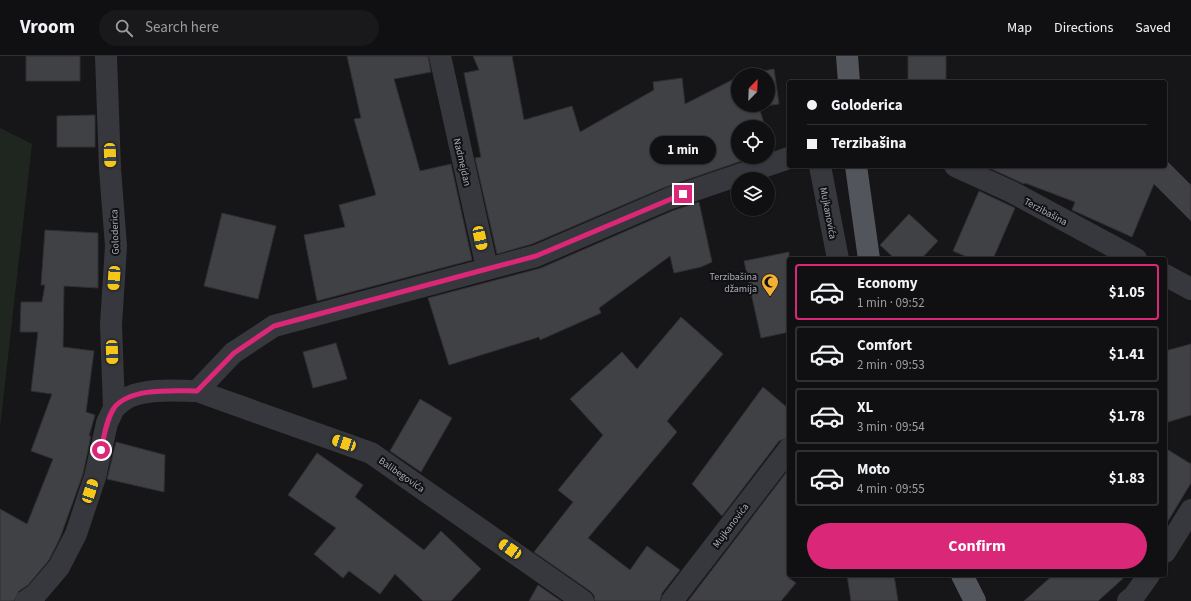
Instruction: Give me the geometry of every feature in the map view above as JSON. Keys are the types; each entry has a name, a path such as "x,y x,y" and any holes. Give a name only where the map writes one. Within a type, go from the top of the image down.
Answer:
{"main road":[{"path":"847,56 849,80"},
{"path":"856,168 869,257"},
{"path":"963,577 974,601"}],"street":[{"name":"Goloderica","path":"26,601 36,594 58,567 76,534 95,477 107,423 114,408 111,325 116,246 110,169 106,56"},
{"name":"Nadmejdan","path":"440,56 487,268"},
{"path":"114,408 129,397 143,393 161,391 197,391 234,353 274,326 536,256 668,199 787,159"},
{"name":"Mujkanovića","path":"820,168 838,257"},
{"name":"Terzibašina","path":"960,168 1012,192 1132,257"},
{"path":"1167,276 1191,289"},
{"name":"Balibegovića","path":"197,391 371,452 583,601"},
{"name":"Mujkanovića","path":"672,601 787,452"},
{"path":"1167,549 1191,510"},
{"path":"1128,601 1134,596 1148,577"}],"shaded area":[{"path":"0,128 32,144 0,428"}],"building":[{"path":"26,56 80,56 80,81 26,81"},
{"path":"347,56 428,56 431,72 394,79 420,171 451,164 472,260 317,301 304,235 345,227 339,205 376,195 354,119 361,118"},
{"path":"473,56 512,56 524,120 572,106 580,132 654,90 653,82 682,78 685,104 731,81 731,112 760,112 763,120 731,120 731,164 733,164 663,188 532,244 497,254 475,158 481,157 464,73 479,70"},
{"path":"908,56 946,56 946,80 908,80"},
{"path":"775,76 779,104 775,105"},
{"path":"95,115 95,147 57,147 57,116"},
{"path":"1167,161 1191,185 1191,221 1154,184 1132,237 1072,210 1075,202 1025,183 1024,184 989,168 1167,168"},
{"path":"979,191 1015,208 994,257 967,257 953,251"},
{"path":"699,202 712,262 701,267 674,273 670,256 599,308 601,313 540,340 539,337 449,365 428,298 541,268 672,211"},
{"path":"222,213 276,226 258,299 204,286"},
{"path":"909,214 938,241 923,257 893,257 880,245"},
{"path":"45,230 98,233 98,288 64,286 63,347 94,351 86,412 95,415 89,436 91,436 83,474 60,538 49,560 28,585 19,591 14,601 0,601 0,509 27,524 53,459 31,451 52,394 31,391 38,332 20,332 21,302 42,302 45,285 41,285"},
{"name":"Terzibašina džamija","path":"789,252 789,257 787,257 787,332 761,338 744,261"},
{"path":"681,317 723,354 667,421 677,432 588,538 630,570 647,546 680,570 662,593 660,601 595,601 594,595 590,591 534,552 573,502 558,490 603,435 570,399 622,352 637,369"},
{"path":"336,343 347,379 313,388 303,352"},
{"path":"1191,344 1191,415 1167,422 1167,350"},
{"path":"763,387 787,407 787,438 779,441 722,516 692,484"},
{"path":"420,399 452,418 421,472 390,451"},
{"path":"116,442 165,455 164,492 107,479"},
{"path":"1167,449 1191,464 1191,483 1167,523"},
{"path":"317,453 363,485 355,497 424,550 441,531 481,569 451,601 423,601 395,574 380,594 349,571 343,578 314,554 336,528 288,495"},
{"path":"787,472 787,577 796,583 781,601 688,601"},
{"path":"847,577 894,577 898,601 851,601"},
{"path":"1051,577 1125,577 1098,601 1024,601"},
{"path":"538,585 561,601 529,601"}],"place":[{"name":"Terzibašina džamija","path":"770,297"}],"route":[{"path":"101,450 107,423 114,408 129,397 143,393 161,391 197,391 234,353 274,326 536,256 668,199 683,194"}]}
